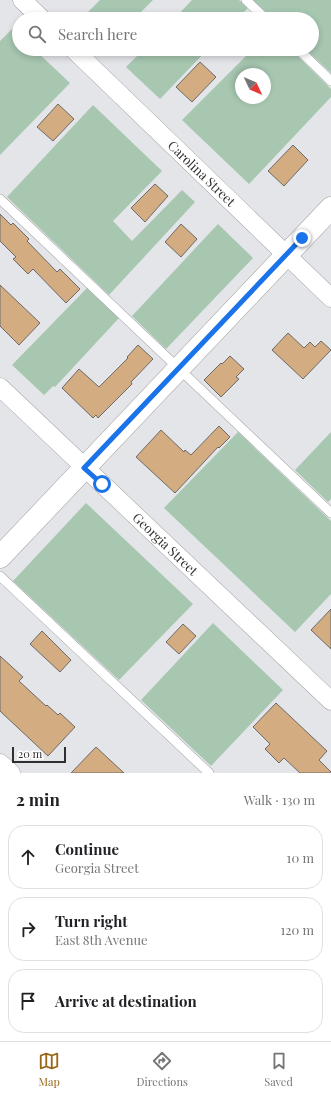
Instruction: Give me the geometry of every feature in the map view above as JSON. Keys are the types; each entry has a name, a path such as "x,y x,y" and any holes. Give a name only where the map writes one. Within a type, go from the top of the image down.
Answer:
{"street":[{"path":"22,0 35,12"},
{"name":"Carolina Street","path":"80,56 331,298"},
{"path":"0,557 331,208"},
{"name":"Georgia Street","path":"0,387 331,701"},
{"path":"0,763 11,773"}],"lane":[{"path":"246,0 259,12"},
{"path":"305,56 331,81"},
{"path":"0,199 331,513"},
{"path":"0,576 209,773"}],"green space":[{"path":"100,0 153,0 141,12 88,12"},
{"path":"192,0 239,0 248,8 244,12 181,12"},
{"path":"253,0 331,0 331,73 313,56 319,56 319,12 266,12"},
{"path":"12,29 12,56 41,56 70,83 0,155 0,41"},
{"path":"137,56 201,56 160,99 126,67"},
{"path":"246,56 298,56 331,89 331,97 249,184 182,120"},
{"path":"93,105 162,171 113,221 132,241 182,190 195,202 109,295 7,197"},
{"path":"218,224 253,258 166,349 132,316"},
{"path":"87,288 119,318 55,387 53,386 44,395 12,365"},
{"path":"238,432 331,521 331,594 295,632 164,508"},
{"path":"331,432 331,499 328,502 295,470"},
{"path":"86,503 193,604 119,680 13,581"},
{"path":"213,623 283,690 211,766 141,700"}],"building":[{"path":"200,62 216,77 192,102 176,87"},
{"path":"58,104 74,119 53,141 37,127"},
{"path":"293,145 308,160 284,186 268,171"},
{"path":"155,184 168,196 145,222 131,208"},
{"path":"0,214 11,225 13,223 29,239 27,241 57,272 60,269 80,289 66,303 33,269 28,274 13,259 16,257 0,241"},
{"path":"181,224 197,239 181,257 165,242"},
{"path":"0,285 40,323 19,345 0,326"},
{"path":"288,333 304,348 310,342 315,347 321,341 331,350 303,379 272,350"},
{"path":"138,345 153,359 131,382 132,384 98,418 96,415 93,418 62,388 79,369 99,387 128,358 127,357"},
{"path":"230,356 244,369 236,377 239,379 221,397 204,380"},
{"path":"219,426 230,437 219,448 218,447 175,493 136,457 161,430 184,452 185,450 191,455"},
{"path":"331,609 331,649 311,630"},
{"path":"183,624 196,636 179,654 166,642"},
{"path":"42,631 71,660 60,672 30,644"},
{"path":"0,656 23,677 19,681 46,706 47,705 58,715 60,713 75,727 48,756 0,711"},
{"path":"276,703 327,751 319,760 331,773 300,773 284,758 279,763 265,749 270,744 253,727"},
{"path":"96,747 124,773 71,773"}],"route":[{"path":"102,484 84,468 302,238"}]}
